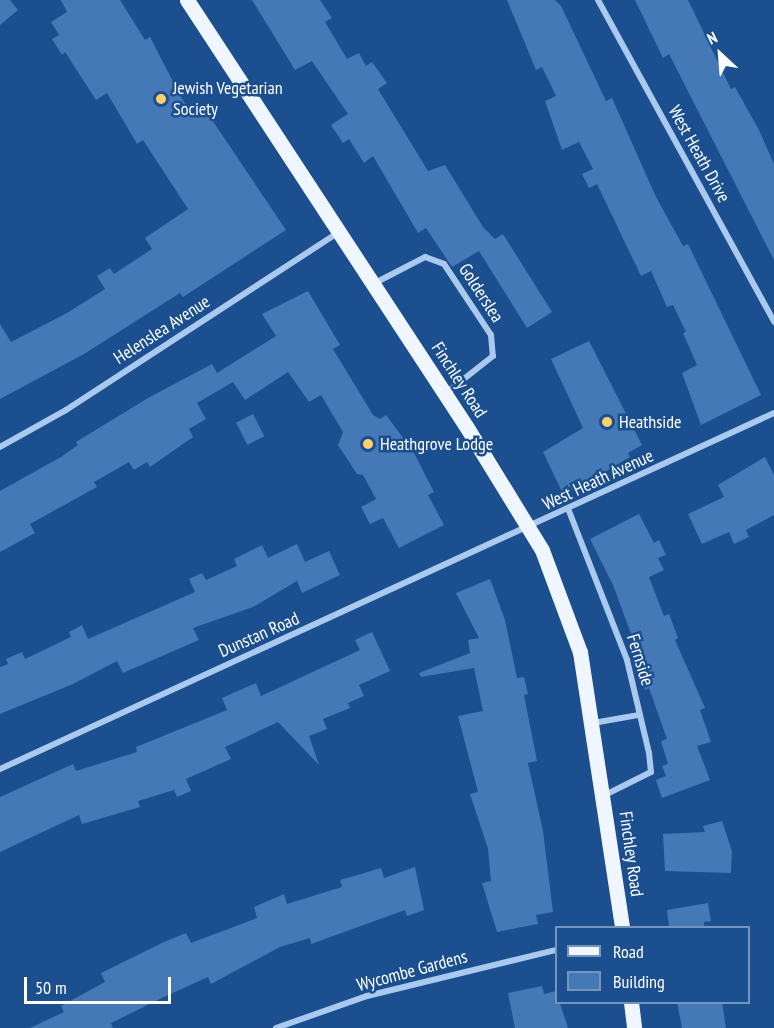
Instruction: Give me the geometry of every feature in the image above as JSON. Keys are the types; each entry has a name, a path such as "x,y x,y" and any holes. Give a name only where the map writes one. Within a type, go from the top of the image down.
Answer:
{"main road":[{"name":"Finchley Road","path":"187,0 531,528 573,627 592,723 622,926"},
{"path":"630,1004 633,1028"}],"street":[{"name":"West Heath Drive","path":"598,0 774,322"},
{"name":"Helenslea Avenue","path":"0,447 66,410 338,233"},
{"name":"Golderslea","path":"373,284 425,257 444,264 491,335 493,356 445,393"},
{"name":"West Heath Avenue","path":"531,528 774,413"},
{"name":"Fernside","path":"568,511 627,660 651,772 603,796"},
{"name":"Dunstan Road","path":"0,769 531,528"},
{"path":"592,723 639,715"},
{"name":"Wycombe Gardens","path":"276,1028 367,996 555,950"}],"building":[{"path":"0,0 10,0 18,10 0,25"},
{"path":"61,0 120,0 145,40 150,37 182,99 194,115 204,108 286,230 183,297 180,293 84,354 0,399 0,324 11,342 67,313 105,289 97,276 110,268 114,274 152,249 145,238 188,209 143,140 137,144 107,93 96,100 65,52 62,55 52,39 59,35 51,22 67,12"},
{"path":"252,0 320,0 332,18 325,22 347,59 359,53 366,66 372,62 387,83 378,89 428,171 445,165 483,227 495,239 503,234 552,312 527,328 479,251 452,267 426,228 418,233 373,156 364,163 349,139 343,143 331,125 348,114 312,61 295,70"},
{"path":"507,0 555,0 561,6 606,101 612,98 656,197 683,246 688,244 761,395 701,425 682,373 697,365 683,333 686,332 673,305 667,307 651,271 641,276 597,184 589,188 582,174 593,169 579,142 562,150 545,101 556,96 542,67 536,70"},
{"path":"635,0 688,0 731,89 735,87 759,130 774,164 774,260 669,54 663,58"},
{"path":"308,291 340,345 333,349 373,415 380,419 386,415 413,451 434,492 428,495 444,525 399,548 383,518 370,524 361,507 376,499 363,475 357,474 338,445 343,432 321,395 309,402 288,372 245,400 233,382 197,403 206,419 189,429 193,437 150,467 147,462 134,470 129,462 94,482 97,487 30,524 35,533 0,552 0,491 61,457 78,445 76,442 148,398 212,364 217,373 276,336 262,314"},
{"name":"Heathside","path":"589,341 642,445 628,453 630,457 564,496 543,452 583,428 551,359"},
{"path":"253,414 264,436 247,445 236,423"},
{"path":"765,457 774,475 774,515 746,530 749,537 734,544 729,532 702,544 688,514 724,497 718,485"},
{"path":"639,514 654,543 659,540 666,555 658,558 664,570 649,577 664,616 669,614 678,638 675,640 705,708 700,710 711,742 697,746 710,780 662,798 656,780 666,776 662,766 668,764 661,741 667,739 649,688 645,690 639,675 645,672 613,585 590,539"},
{"path":"297,544 305,562 329,551 340,575 302,593 297,581 253,607 193,628 199,640 123,673 117,661 73,684 0,714 0,667 8,664 6,659 22,652 25,659 71,637 69,632 82,625 88,639 195,592 189,579 202,573 206,580 237,566 234,559 262,545 268,558"},
{"path":"490,579 505,620 517,678 524,677 528,694 524,695 537,761 528,763 543,831 553,912 536,915 538,924 497,932 482,883 491,881 488,849 470,794 478,792 458,716 483,711 474,668 421,677 419,673 470,653 468,640 479,638 456,593"},
{"path":"372,632 390,671 359,685 364,696 348,703 350,708 323,719 327,729 309,736 319,765 278,722 225,747 231,759 186,779 191,791 177,797 174,790 138,801 140,807 82,824 79,815 0,852 0,797 73,764 76,771 137,752 136,747 227,710 222,698 256,683 261,696 360,650 355,640"},
{"path":"722,821 732,851 731,873 665,871 663,834 705,832 703,826"},
{"path":"415,867 424,910 407,916 405,910 311,944 310,938 280,947 211,984 208,977 166,996 111,1023 113,1028 30,1028 64,1012 61,1006 105,982 101,973 164,942 186,933 191,943 257,918 254,907 284,894 287,904 342,887 340,880 381,868 384,878"},
{"path":"708,903 711,921 704,922 704,926 669,926 667,910"},
{"path":"542,986 544,994 555,991 555,1004 560,1004 568,1028 515,1028 508,993"},
{"path":"677,1004 722,1004 726,1028 682,1028"}],"place":[{"name":"Jewish Vegetarian Society","path":"161,99"},
{"name":"Heathside","path":"607,422"},
{"name":"Heathgrove Lodge","path":"368,444"}]}
